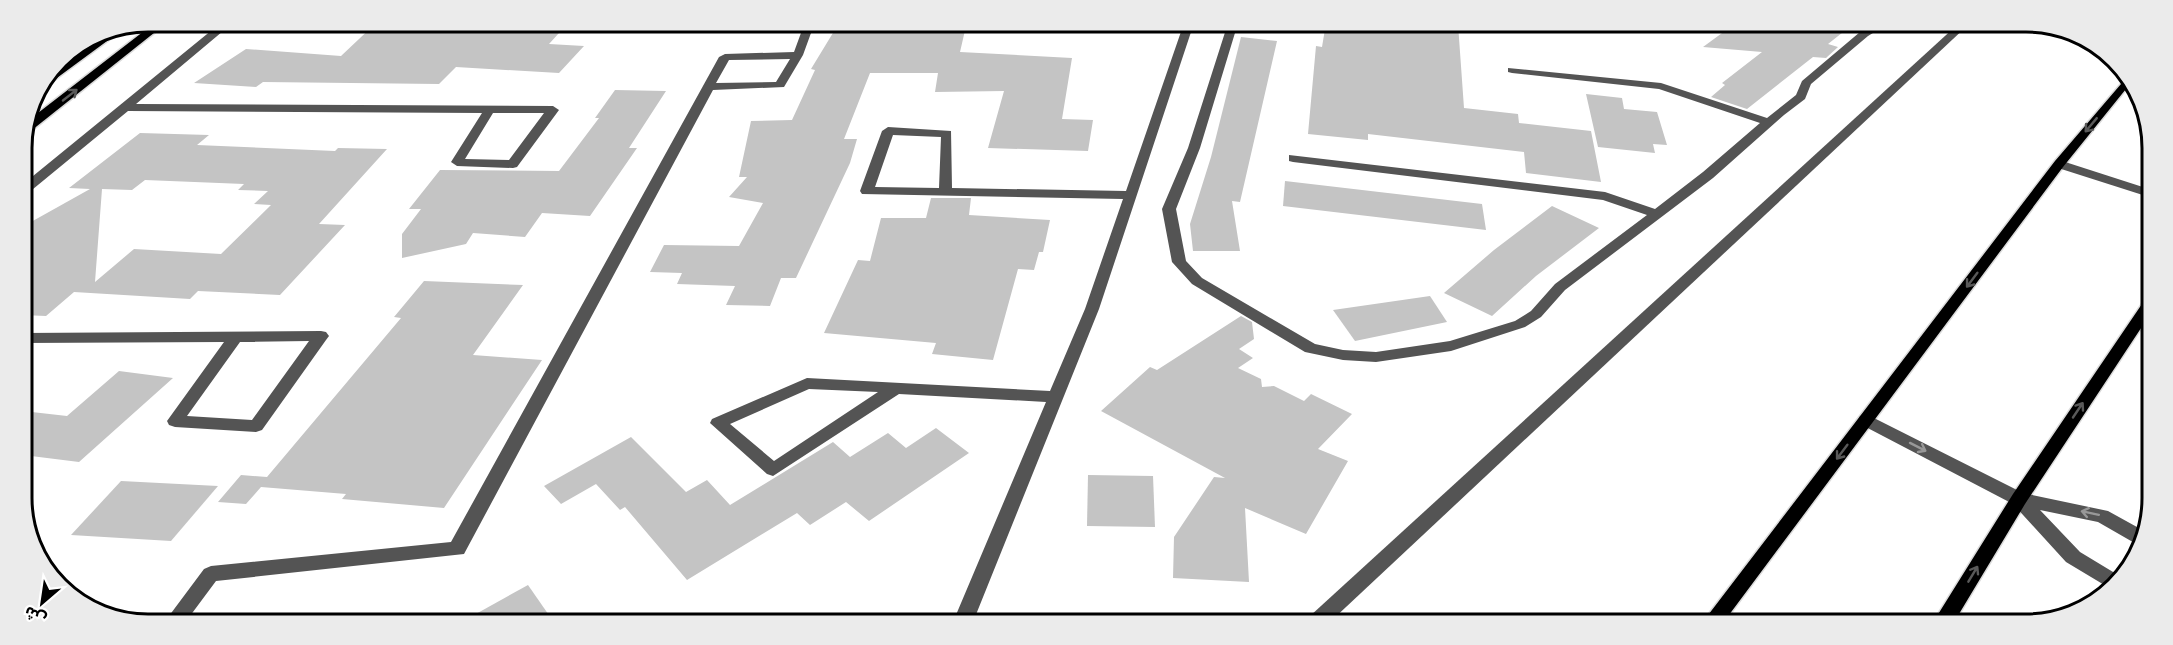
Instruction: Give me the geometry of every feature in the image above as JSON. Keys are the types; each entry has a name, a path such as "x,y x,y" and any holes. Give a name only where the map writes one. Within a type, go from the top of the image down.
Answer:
{"highway":[{"path":"67,65 94,45"}],"main road":[{"path":"34,122 150,32"},
{"path":"1719,613 2059,164 2123,86"},
{"path":"1949,613 2019,499 2142,314"}],"street":[{"path":"32,183 217,32"},
{"path":"709,87 780,86 798,55 806,32"},
{"path":"966,614 1092,309 1186,32"},
{"path":"1230,32 1194,148 1169,209 1179,262 1197,281 1310,348 1343,355 1376,357 1451,346 1520,324 1536,314 1560,287 1708,176 1768,122 1801,97 1806,83 1868,32"},
{"path":"1326,613 1955,32"},
{"path":"181,614 211,574 457,549 725,57 798,55"},
{"path":"1512,70 1661,86 1768,122"},
{"path":"125,107 490,109 553,110 513,164 457,162 490,109"},
{"path":"945,192 947,134 888,131 867,191 1130,195"},
{"path":"1293,158 1605,196 1658,214"},
{"path":"2059,164 2142,191"},
{"path":"32,338 321,336 255,426 175,421 235,337"},
{"path":"896,388 773,470 718,423 807,383 896,388 1055,398"},
{"path":"1866,420 2019,499 2102,516 2135,535"},
{"path":"2019,499 2073,557 2108,578"}],"building":[{"path":"366,32 560,32 549,44 584,46 559,73 456,67 439,84 263,82 256,87 194,83 246,49 341,56"},
{"path":"834,32 965,32 960,52 1072,58 1062,119 1093,120 1088,151 988,148 1004,91 935,92 938,73 870,73 844,139 857,139 850,163 796,278 781,278 770,306 726,305 735,286 677,284 682,273 650,272 664,245 739,246 763,203 729,197 747,177 739,177 751,121 792,120 815,70 811,69"},
{"path":"1324,32 1459,32 1464,108 1518,114 1519,123 1591,131 1601,182 1526,173 1524,152 1368,134 1368,140 1308,134 1316,46 1322,47"},
{"path":"1723,32 1843,32 1828,44 1838,47 1826,58 1813,57 1747,109 1711,97 1725,85 1722,83 1762,52 1703,47"},
{"path":"1241,37 1277,41 1240,202 1232,201 1240,251 1193,251 1190,224 1211,157"},
{"path":"615,90 666,91 629,148 637,148 590,216 542,213 525,237 473,233 466,244 402,258 402,234 421,209 409,209 440,170 559,171 599,118 595,118"},
{"path":"1586,94 1622,98 1624,109 1657,112 1667,145 1653,144 1655,153 1598,147"},
{"path":"140,133 209,135 197,145 335,151 338,148 387,149 319,224 345,225 280,295 198,291 190,299 74,292 46,316 32,315 32,221 90,189 69,188","holes":["145,180 244,184 238,190 268,191 254,204 271,205 221,254 134,249 95,282 102,189 132,190"]},
{"path":"1285,181 1482,204 1486,230 1283,206"},
{"path":"931,198 971,198 969,215 1050,220 1043,252 1039,252 1034,270 1018,269 993,360 932,354 936,343 824,333 858,260 870,261 881,218 926,218"},
{"path":"1552,206 1599,228 1536,276 1492,316 1444,293 1494,250"},
{"path":"424,281 523,285 473,355 542,360 444,508 342,499 346,494 261,487 246,504 218,502 241,475 267,477 401,318 394,317"},
{"path":"1430,296 1447,322 1355,341 1333,310"},
{"path":"1241,316 1252,322 1254,339 1239,349 1253,358 1238,368 1261,379 1262,387 1274,386 1304,401 1311,394 1352,414 1318,449 1348,461 1306,534 1245,508 1249,582 1173,578 1174,537 1214,477 1225,478 1101,411 1150,367 1157,370"},
{"path":"119,371 173,378 79,462 32,456 32,412 67,416"},
{"path":"936,428 969,453 869,521 846,502 810,525 797,513 687,580 625,507 620,510 596,484 561,504 544,486 631,437 686,492 707,480 730,505 833,442 850,457 888,433 906,448"},
{"path":"1088,475 1153,476 1155,527 1087,526"},
{"path":"121,481 218,486 171,541 71,535"},
{"path":"528,585 548,614 476,614"}]}
